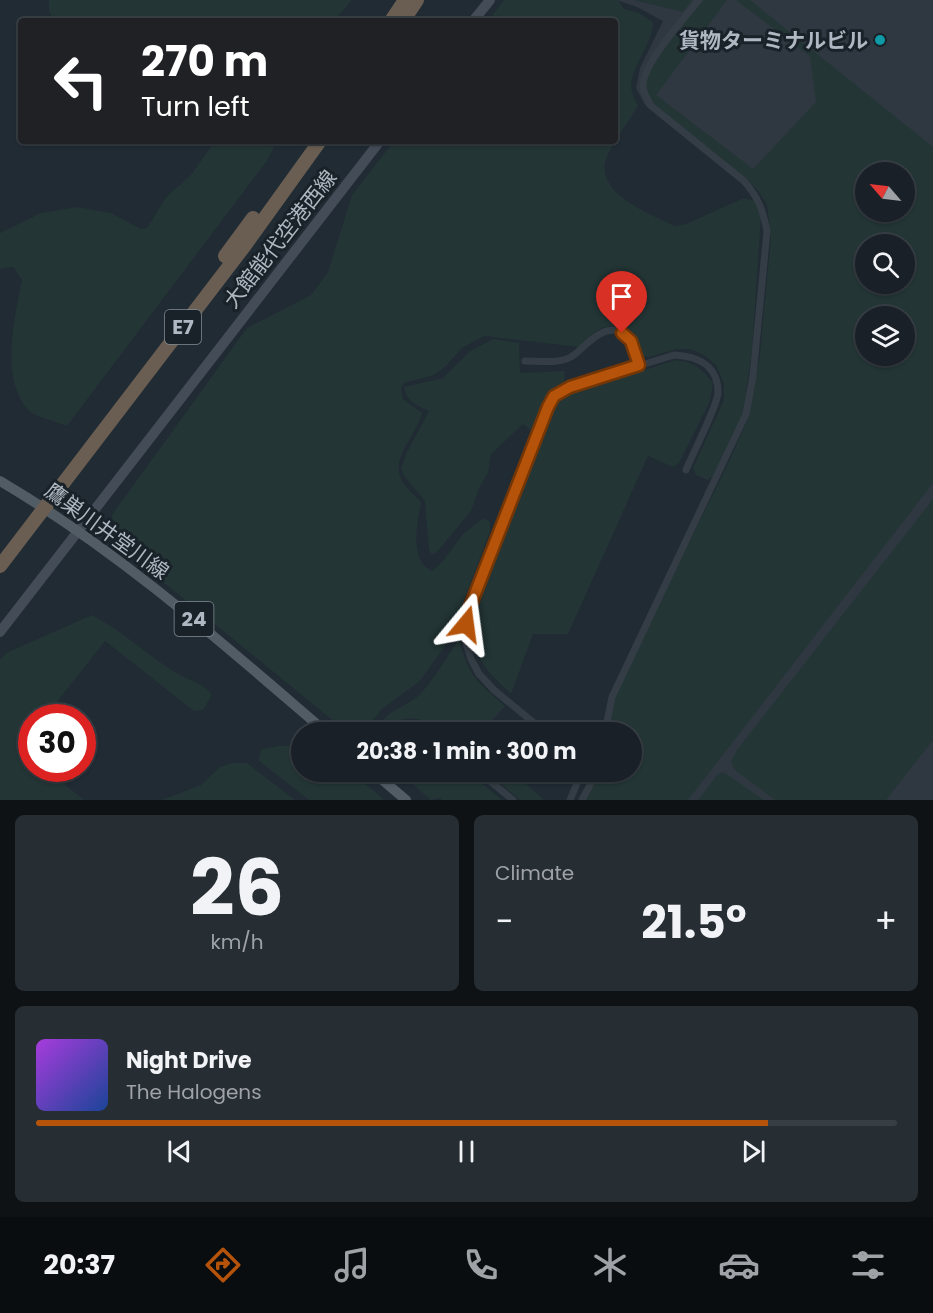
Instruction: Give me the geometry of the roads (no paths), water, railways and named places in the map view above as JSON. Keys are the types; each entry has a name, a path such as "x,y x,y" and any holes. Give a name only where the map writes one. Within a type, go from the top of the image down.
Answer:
{"highway":[{"path":"393,18 405,0"},
{"path":"405,18 417,0"},
{"name":"E7","path":"0,551 190,303 307,144"},
{"name":"E7","path":"0,566 246,244 318,144"}],"main road":[{"path":"475,18 490,0"},
{"name":"大館能代空港西線","path":"0,632 378,144"},
{"name":"鷹巣川井堂川線","path":"0,481 78,531 189,615 314,722"},
{"path":"385,782 406,800"}],"street":[{"path":"607,722 612,697 746,414 753,376 767,231 763,210 756,195 744,181 650,105 643,87 651,62 699,0"},
{"path":"525,361 554,361 570,358 600,333 612,331 622,333 631,341 639,365"},
{"path":"533,722 479,674 466,643 466,617 503,519 554,396 570,387 674,355 690,356 706,363 713,374 718,391 717,398 686,470"},
{"path":"491,782 513,800"},
{"path":"570,800 577,782"},
{"path":"582,800 591,782"}],"place":[{"name":"貨物ターミナルビル","path":"880,40"}]}
